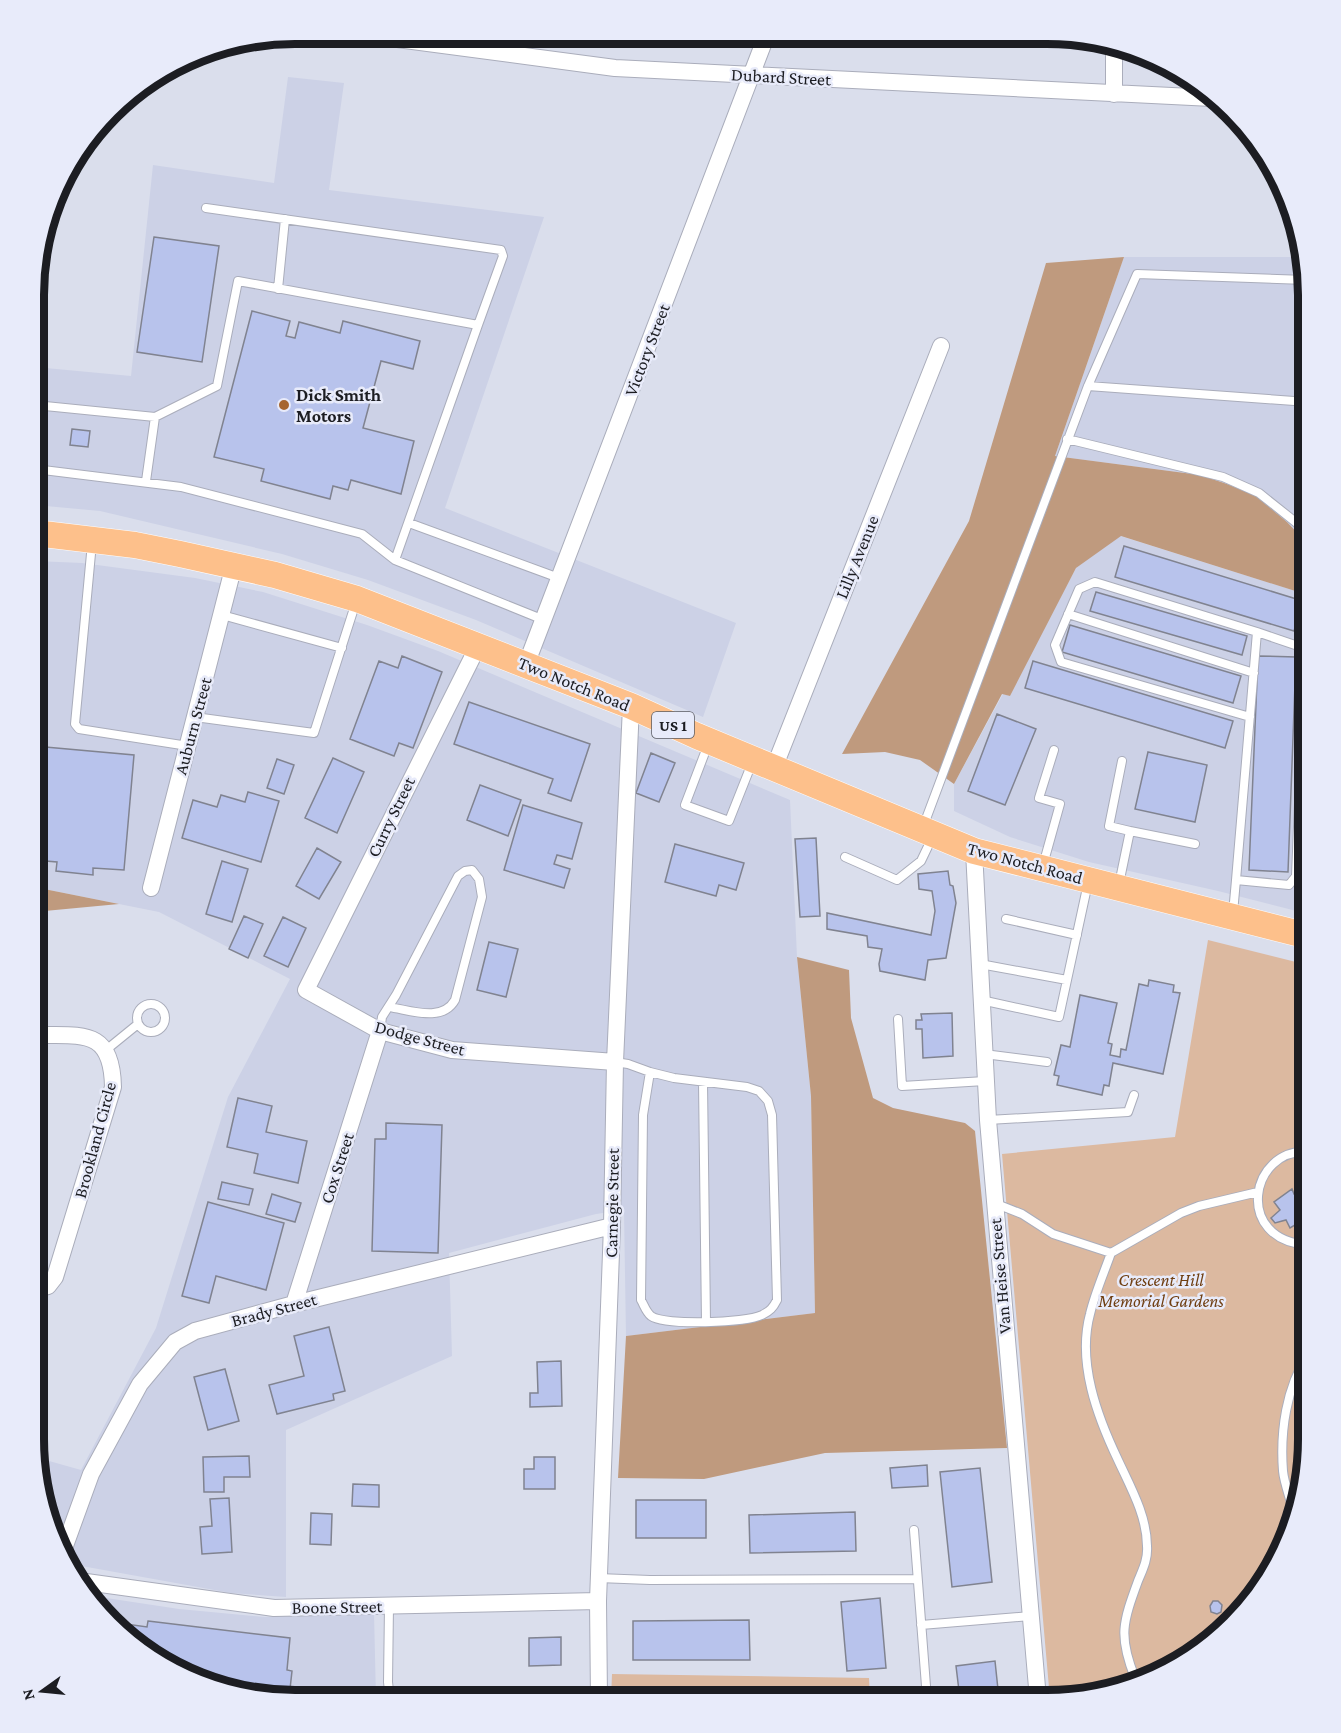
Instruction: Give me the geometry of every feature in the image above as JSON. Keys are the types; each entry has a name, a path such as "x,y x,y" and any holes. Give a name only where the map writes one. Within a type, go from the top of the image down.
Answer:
{"main road":[{"name":"Two Notch Road","path":"44,534 135,545 234,565 357,599 631,706 709,741 974,851 1298,933"}],"street":[{"name":"Dubard Street","path":"437,44 615,68 1202,98"},
{"path":"491,44 491,51"},
{"name":"Victory Street","path":"526,665 763,44"},
{"path":"1114,53 1114,94"},
{"name":"Lilly Avenue","path":"764,764 941,346"},
{"name":"Auburn Street","path":"151,888 234,565"},
{"name":"Curry Street","path":"306,990 478,646"},
{"name":"Carnegie Street","path":"600,1690 598,1578 612,1226 615,1062 631,706"},
{"name":"Van Heise Street","path":"974,851 983,1054 994,1203 1037,1690"},
{"name":"Dodge Street","path":"306,990 380,1031 452,1050 615,1062"},
{"name":"Cox Street","path":"294,1304 380,1031"},
{"path":"44,1035 93,1039 106,1050"},
{"name":"Brookland Circle","path":"44,1288 48,1287 55,1277 113,1087 111,1061 106,1050"},
{"name":"Brady Street","path":"66,1543 91,1474 140,1384 175,1342 195,1331 294,1304 612,1226"},
{"name":"Boone Street","path":"89,1582 274,1608 598,1601"}],"lane":[{"path":"206,208 501,250 503,256 395,560"},
{"path":"278,289 285,219"},
{"path":"845,857 897,880 921,861 928,832 1067,439 1137,274 1297,280"},
{"path":"44,406 155,417 217,386 238,281 478,325"},
{"path":"1088,386 1298,401"},
{"path":"147,481 155,417"},
{"path":"1067,439 1174,463 1223,477 1259,493 1298,524"},
{"path":"44,470 181,486 362,534 395,560 544,620"},
{"path":"410,523 559,578"},
{"path":"92,539 75,724 79,729 188,746"},
{"path":"1250,717 1061,662 1055,645 1079,589 1095,582 1298,646"},
{"path":"195,717 314,733 357,599"},
{"path":"1068,614 1254,674"},
{"path":"222,615 342,648"},
{"path":"1233,917 1257,632"},
{"path":"709,741 685,805 729,821 764,764"},
{"path":"1042,868 1060,804 1039,798 1054,750"},
{"path":"1122,760 1109,826 1195,844"},
{"path":"1236,880 1289,885 1296,876 1298,827"},
{"path":"1118,888 1130,831"},
{"path":"380,1031 382,1017 458,876 465,870 472,870 479,879 482,897 452,1007 432,1014 389,1006"},
{"path":"981,1000 1059,1017 1089,880"},
{"path":"1006,919 1077,935"},
{"path":"979,963 1067,980"},
{"path":"898,1020 902,1086 985,1082"},
{"path":"106,1050 138,1024"},
{"path":"983,1054 1047,1062"},
{"path":"615,1062 674,1078 747,1087 759,1091 768,1101 771,1115 777,1299 773,1309 759,1317 706,1322 658,1319 648,1314 641,1300 643,1115 650,1072"},
{"path":"703,1082 706,1322"},
{"path":"988,1120 1128,1112 1134,1095"},
{"path":"1298,1153 1291,1153 1274,1162 1264,1174 1258,1192 1261,1217 1270,1231 1281,1240 1298,1244"},
{"path":"1134,1674 1125,1648 1123,1626 1146,1559 1148,1544 1140,1509 1110,1444 1092,1389 1085,1352 1089,1315 1111,1253 1181,1213 1199,1206 1258,1192"},
{"path":"994,1203 1022,1214 1053,1234 1111,1253"},
{"path":"1290,1499 1283,1472 1283,1432 1289,1396 1298,1369"},
{"path":"914,1530 926,1690"},
{"path":"598,1578 650,1580 917,1579"},
{"path":"389,1606 389,1690"},
{"path":"921,1625 1030,1616"}],"shaded area":[{"path":"288,77 344,83 329,190 544,217 445,508 736,623 703,717 476,620 368,580 282,554 100,511 44,506 44,368 131,376 153,165 274,183"},
{"path":"1124,257 1294,257 1298,294 1298,534 1256,496 1200,475 1055,456"},
{"path":"1124,257 1055,456 1200,475 1256,496 1298,534 1298,592 1121,536 1076,568 1010,696 1002,694 954,784 920,760 885,752 842,754 969,521 1046,263"},
{"path":"1098,529 1298,592 1298,911 1089,862 1010,837 954,811 954,784 1003,694 1010,696 1050,615"},
{"path":"44,561 82,563 195,578 263,592 367,625 438,651 790,800 797,957 811,1096 815,1313 626,1336 624,1210 596,1214 449,1253 452,1356 286,1430 286,1597 231,1593 78,1565 69,1550 52,1504 45,1460 81,1470 156,1328 228,1097 290,979 159,912 44,889"},
{"path":"44,889 119,904 44,911"},
{"path":"797,957 849,970 851,1018 873,1098 893,1108 965,1123 975,1131 1007,1448 825,1453 704,1479 618,1478 626,1336 815,1313 811,1096"},
{"path":"100,1597 179,1609 265,1617 374,1613 376,1690 294,1690 245,1685 183,1664 142,1638"}],"green space":[{"name":"Crescent Hill Memorial Gardens","path":"1208,940 1298,962 1298,1439 1293,1488 1284,1519 1272,1550 1246,1591 1224,1616 1199,1638 1158,1664 1127,1676 1096,1685 1049,1690 1002,1154 1175,1137"},
{"path":"612,1674 869,1678 870,1690 611,1690"}],"building":[{"path":"154,237 219,246 202,362 137,352"},
{"path":"252,311 290,321 286,336 295,338 299,322 340,333 343,321 420,341 413,369 381,361 363,428 414,441 401,494 351,480 348,490 333,486 330,499 261,481 264,469 214,457"},
{"path":"72,429 90,431 88,447 70,445"},
{"path":"1124,546 1298,599 1298,618 1294,631 1115,577"},
{"path":"1096,592 1247,636 1242,655 1090,611"},
{"path":"1070,625 1241,676 1233,703 1062,652"},
{"path":"402,656 442,672 413,748 399,743 394,756 350,739 379,661 398,668"},
{"path":"1258,656 1296,657 1288,872 1249,870"},
{"path":"1033,661 1233,721 1225,748 1025,688"},
{"path":"469,702 590,744 571,801 548,793 553,779 454,744"},
{"path":"997,714 1036,729 1005,805 968,791"},
{"path":"44,747 134,755 124,870 93,868 93,875 56,871 57,862 44,861"},
{"path":"1148,752 1207,765 1195,822 1135,809"},
{"path":"651,753 675,763 659,802 636,793"},
{"path":"333,758 364,772 337,833 305,818"},
{"path":"277,759 294,765 284,794 267,788"},
{"path":"480,785 521,800 508,836 467,820"},
{"path":"248,792 279,801 261,862 182,838 193,800 217,807 221,795 245,802"},
{"path":"523,805 582,823 572,859 557,855 554,864 570,869 564,888 504,870"},
{"path":"816,838 820,916 800,917 795,839"},
{"path":"675,844 744,863 736,890 719,885 716,896 665,882"},
{"path":"317,848 341,862 319,899 296,886"},
{"path":"222,861 248,869 232,922 206,914"},
{"path":"948,871 956,903 946,958 928,960 925,980 880,971 882,949 868,947 867,936 827,929 827,913 931,935 935,911 932,891 919,889 918,874"},
{"path":"244,916 263,924 248,958 229,949"},
{"path":"283,917 306,928 288,967 264,956"},
{"path":"489,942 518,949 506,997 477,990"},
{"path":"1149,980 1174,985 1173,992 1180,993 1163,1074 1113,1063 1109,1086 1104,1085 1102,1095 1057,1085 1059,1076 1054,1075 1061,1045 1070,1047 1080,995 1117,1003 1108,1043 1112,1044 1110,1055 1120,1057 1121,1049 1126,1050 1139,984 1148,986"},
{"path":"952,1013 953,1056 923,1058 922,1029 916,1029 916,1020 922,1020 921,1014"},
{"path":"238,1098 272,1106 266,1132 307,1141 298,1183 254,1173 258,1154 227,1147"},
{"path":"386,1123 442,1125 438,1253 372,1251 375,1139 386,1139"},
{"path":"222,1182 253,1189 249,1205 218,1199"},
{"path":"1292,1189 1294,1194 1298,1192 1298,1223 1290,1228 1286,1220 1275,1223 1271,1218 1280,1210 1274,1202"},
{"path":"272,1194 301,1203 295,1222 266,1214"},
{"path":"208,1202 284,1223 266,1290 216,1276 209,1303 182,1296"},
{"path":"329,1327 345,1391 333,1394 334,1400 277,1414 269,1385 304,1376 294,1336"},
{"path":"561,1361 562,1406 530,1407 530,1393 538,1393 537,1362"},
{"path":"225,1369 239,1421 208,1430 194,1377"},
{"path":"249,1456 250,1477 224,1477 224,1492 204,1492 203,1457"},
{"path":"534,1457 555,1457 555,1489 524,1489 524,1469 534,1469"},
{"path":"927,1465 928,1486 892,1488 890,1468"},
{"path":"980,1468 992,1582 952,1587 940,1472"},
{"path":"353,1484 379,1485 379,1507 352,1506"},
{"path":"229,1498 232,1552 202,1554 200,1527 212,1526 210,1499"},
{"path":"636,1500 706,1500 706,1538 636,1538"},
{"path":"855,1512 856,1551 750,1553 749,1515"},
{"path":"311,1513 332,1514 331,1545 310,1544"},
{"path":"880,1598 886,1668 847,1671 841,1602"},
{"path":"1213,1601 1218,1601 1222,1605 1221,1612 1217,1614 1211,1612 1210,1606"},
{"path":"749,1620 750,1660 633,1660 633,1621"},
{"path":"148,1621 290,1638 287,1670 292,1671 290,1689 245,1685 198,1670 169,1656 126,1624 147,1627"},
{"path":"561,1637 561,1665 529,1666 529,1638"},
{"path":"995,1661 998,1690 959,1690 956,1666"}],"place":[{"name":"Dick Smith Motors","path":"284,405"}]}
